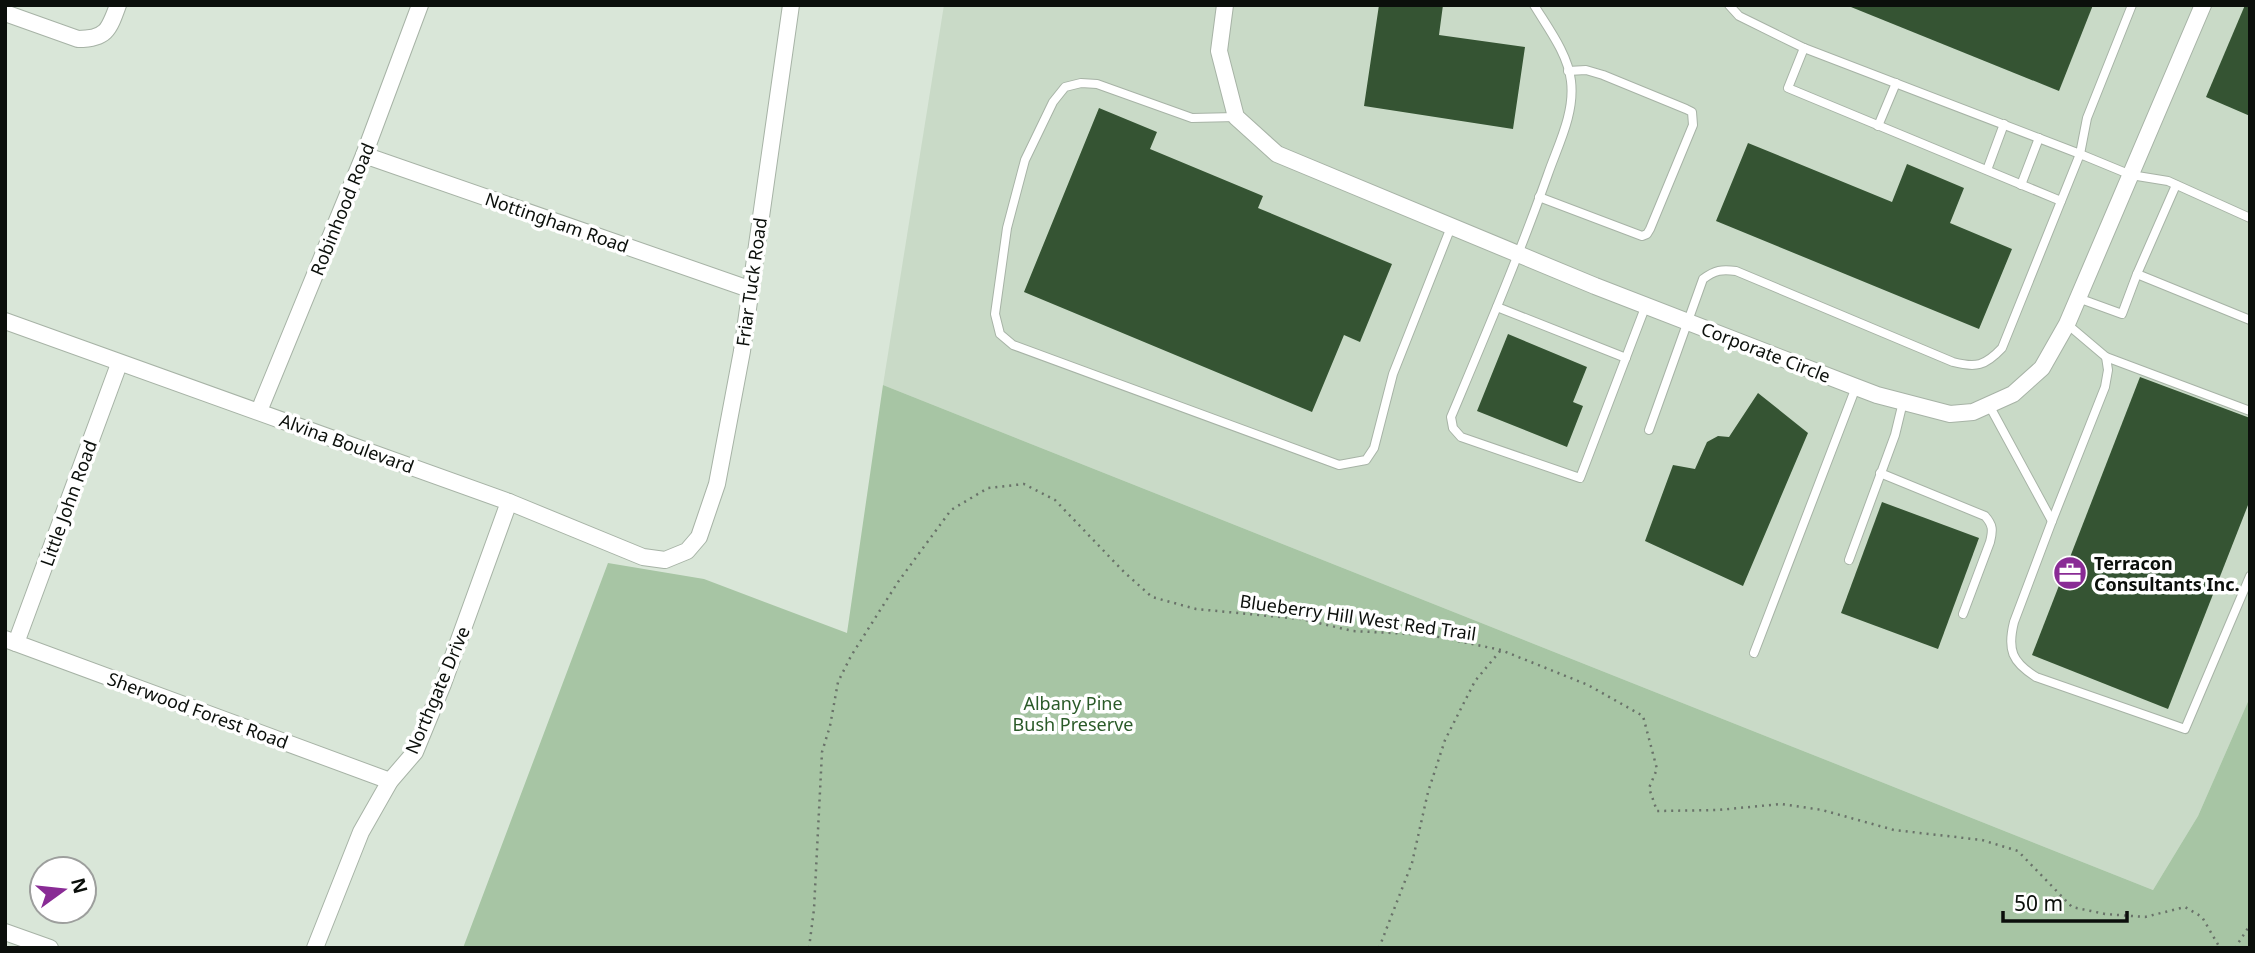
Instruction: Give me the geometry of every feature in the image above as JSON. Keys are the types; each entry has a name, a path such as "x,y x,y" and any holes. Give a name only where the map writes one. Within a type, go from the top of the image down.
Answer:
{"street":[{"path":"5,13 78,38 98,37 106,32 118,5"},
{"name":"Robinhood Road","path":"259,411 364,155 420,5"},
{"name":"Friar Tuck Road","path":"687,551 699,537 707,520 717,484 742,351 791,5"},
{"path":"1225,5 1219,51 1237,117"},
{"name":"Corporate Circle","path":"1237,117 1277,154 1646,306 1856,387 1950,414 1973,412 2013,394 2042,369 2067,324 2203,5"},
{"name":"Nottingham Road","path":"364,155 750,289"},
{"name":"Alvina Boulevard","path":"5,321 509,502 643,557 664,560 687,551"},
{"name":"Little John Road","path":"11,641 119,364"},
{"name":"Northgate Drive","path":"315,948 361,832 390,781 415,752 443,684 509,502"},
{"name":"Sherwood Forest Road","path":"11,641 390,781"},
{"path":"5,932 32,945 50,948"}],"lane":[{"path":"1534,5 1554,37 1572,81 1570,109 1519,254 1451,417 1453,428 1461,437 1580,478 1646,306"},
{"path":"1729,5 1739,16 1804,48 2131,175 2168,181 2250,218"},
{"path":"1649,430 1703,279 1712,272 1723,269 1736,271 1953,362 1969,366 1980,365 1992,359 2002,348 2080,154 2087,118 2132,5"},
{"path":"1804,48 1788,88 2061,201"},
{"path":"1539,197 1642,236 1647,234 1693,125 1692,111 1686,108 1603,75 1586,70 1568,71"},
{"path":"1237,117 1192,118 1097,84 1081,83 1065,87 1053,102 1025,160 1007,228 995,314 1000,334 1013,345 1339,465 1352,464 1366,460 1374,448 1393,374 1451,227"},
{"path":"1878,126 1896,83"},
{"path":"1987,170 2004,124"},
{"path":"2021,185 2039,138"},
{"path":"2078,298 2122,314 2176,185"},
{"path":"2137,274 2250,320"},
{"path":"1497,307 1626,358"},
{"path":"2067,324 2106,357 2250,411"},
{"path":"2106,357 2108,370 2105,387 2010,637 2014,658 2022,668 2036,677 2185,729 2250,576"},
{"path":"1754,653 1856,387"},
{"path":"1849,560 1895,435 1903,402"},
{"path":"1989,404 2052,521"},
{"path":"1880,473 1985,516 1991,523 1993,529 1990,542 1963,614"}],"path":[{"name":"Blueberry Hill West Red Trail","path":"808,948 814,909 822,752 838,682 851,656 898,582 951,510 988,488 1024,484 1055,500 1124,572 1152,597 1196,609 1301,619 1353,631 1429,635 1501,650 1588,685 1643,716 1657,769 1649,788 1657,811 1718,810 1781,804 1822,810 1894,830 1982,840 2018,851 2072,907 2105,914 2145,917 2185,907 2202,916 2220,948"},
{"path":"1378,948 1412,863 1428,792 1445,740 1475,681 1501,650"},
{"path":"2235,948 2250,925"}],"shaded area":[{"path":"944,5 2250,5 2250,697 2198,816 2153,890 883,385"}],"green space":[{"name":"Albany Pine Bush Preserve","path":"883,385 2153,890 2198,816 2250,697 2250,948 463,948 608,563 704,579 847,633"}],"building":[{"path":"1379,5 1443,5 1439,35 1525,47 1513,129 1364,106"},
{"path":"1846,5 2093,5 2059,91"},
{"path":"2245,5 2250,5 2250,116 2206,97"},
{"path":"1099,108 1157,132 1150,149 1263,196 1258,208 1392,264 1360,342 1344,335 1312,412 1024,292"},
{"path":"1748,143 1892,202 1907,164 1964,188 1950,223 2012,249 1979,329 1716,221"},
{"path":"1508,334 1587,367 1573,402 1583,406 1567,447 1477,411"},
{"path":"2140,377 2250,418 2250,500 2168,709 2032,655"},
{"path":"1758,393 1808,433 1743,586 1645,541 1673,465 1695,469 1707,442 1718,436 1729,437"},
{"path":"1882,502 1979,538 1938,649 1841,613"}],"place":[{"name":"Terracon Consultants Inc.","path":"2070,573"}]}
